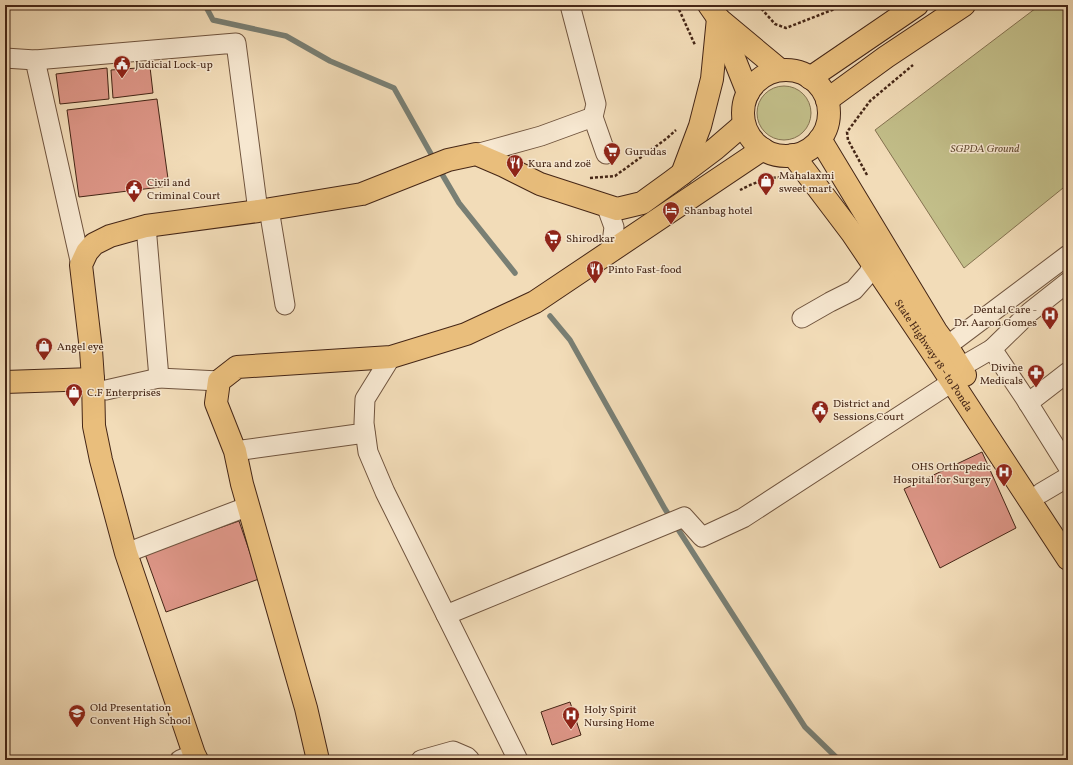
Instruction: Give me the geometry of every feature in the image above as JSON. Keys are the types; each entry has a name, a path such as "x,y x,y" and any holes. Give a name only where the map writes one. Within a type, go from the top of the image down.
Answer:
{"main road":[{"path":"810,78 917,5"},
{"path":"827,100 951,9"},
{"path":"714,12 780,70"},
{"path":"714,12 748,93"},
{"path":"682,174 700,126 712,79 714,12"},
{"path":"780,70 801,72 810,78 820,87 827,100 829,114 826,127 820,139 812,147 803,152 783,156 772,154 754,143 744,124 743,113 744,103 753,84 761,77 780,70"},
{"path":"190,758 126,553 101,460 94,426 99,384 91,350 81,265 87,252 94,244 110,236 146,226 264,210 362,194 425,168 448,160 476,154 540,184 617,209 642,202 715,149 744,124"},
{"name":"State Highway 18 - to Ponda","path":"820,139 936,330 941,351"},
{"path":"318,760 306,708 242,484 235,451 216,402 219,381 237,367 391,357 466,334 535,302 763,149"},
{"name":"State Highway 18 - to Ponda","path":"793,155 852,233 873,265 941,351 1068,560"},
{"name":"State Highway 18 - to Ponda","path":"956,375 1041,493 1068,535"},
{"path":"5,382 99,384"}],"street":[{"path":"570,5 596,104 593,118 606,154"},
{"path":"5,58 35,60 236,43 264,210 285,305"},
{"path":"35,60 81,265"},
{"path":"476,154 541,136 593,118"},
{"path":"606,205 614,227 611,251"},
{"path":"146,226 159,378"},
{"path":"941,351 1068,255"},
{"path":"802,318 854,290 868,274 873,265"},
{"path":"446,615 684,518 702,537 743,518 956,375 992,349 1030,312 1068,282"},
{"path":"992,349 1028,402 1068,468"},
{"path":"391,357 365,399 364,423 368,452 385,492 518,760"},
{"path":"1028,402 1068,372"},
{"path":"99,384 159,378 219,381"},
{"path":"235,451 365,433"},
{"path":"1041,493 1068,477"},
{"path":"126,553 249,506"},
{"path":"422,760 453,751 467,757 470,760"}],"path":[{"path":"677,5 696,49"},
{"path":"758,5 775,24 786,28 845,5"},
{"path":"870,180 848,140 847,132 870,101 917,62"},
{"path":"590,178 615,176 666,140 676,130"},
{"path":"738,191 755,183 779,176 790,179"}],"green space":[{"name":"SGPDA Ground","path":"1040,5 1068,5 1068,184 964,268 875,130"},
{"path":"779,86 789,86 799,90 807,98 811,108 811,118 807,128 799,136 789,140 779,140 769,136 761,128 757,118 757,108 761,98 769,90"}],"building":[{"path":"150,67 153,93 113,98 111,70"},
{"path":"107,68 109,99 60,104 56,74"},
{"path":"157,99 169,186 79,197 67,110"},
{"path":"982,452 1016,528 940,568 904,489"},
{"path":"239,521 259,579 166,612 145,554"},
{"path":"570,702 581,735 552,745 541,712"}],"waterway":[{"path":"205,5 213,20 286,36 330,61 394,88 435,161"},
{"path":"439,169 459,203 515,273"},
{"path":"550,316 570,340 665,509 805,727 839,760"}],"place":[{"name":"Judicial Lock-up","path":"122,79"},
{"name":"Gurudas","path":"612,166"},
{"name":"Kura and zoë","path":"515,178"},
{"name":"Mahalaxmi sweet mart","path":"766,196"},
{"name":"Civil and Criminal Court","path":"134,203"},
{"name":"Shanbag hotel","path":"671,225"},
{"name":"Shirodkar","path":"553,253"},
{"name":"Pinto Fast-food","path":"595,284"},
{"name":"Dental Care - Dr. Aaron Gomes","path":"1050,330"},
{"name":"Angel eye","path":"44,361"},
{"name":"Divine Medicals","path":"1036,388"},
{"name":"C.F Enterprises","path":"74,407"},
{"name":"District and Sessions Court","path":"820,424"},
{"name":"OHS Orthopedic Hospital for Surgery","path":"1004,487"},
{"name":"Old Presentation Convent High School","path":"77,728"},
{"name":"Holy Spirit Nursing Home","path":"571,730"}]}
